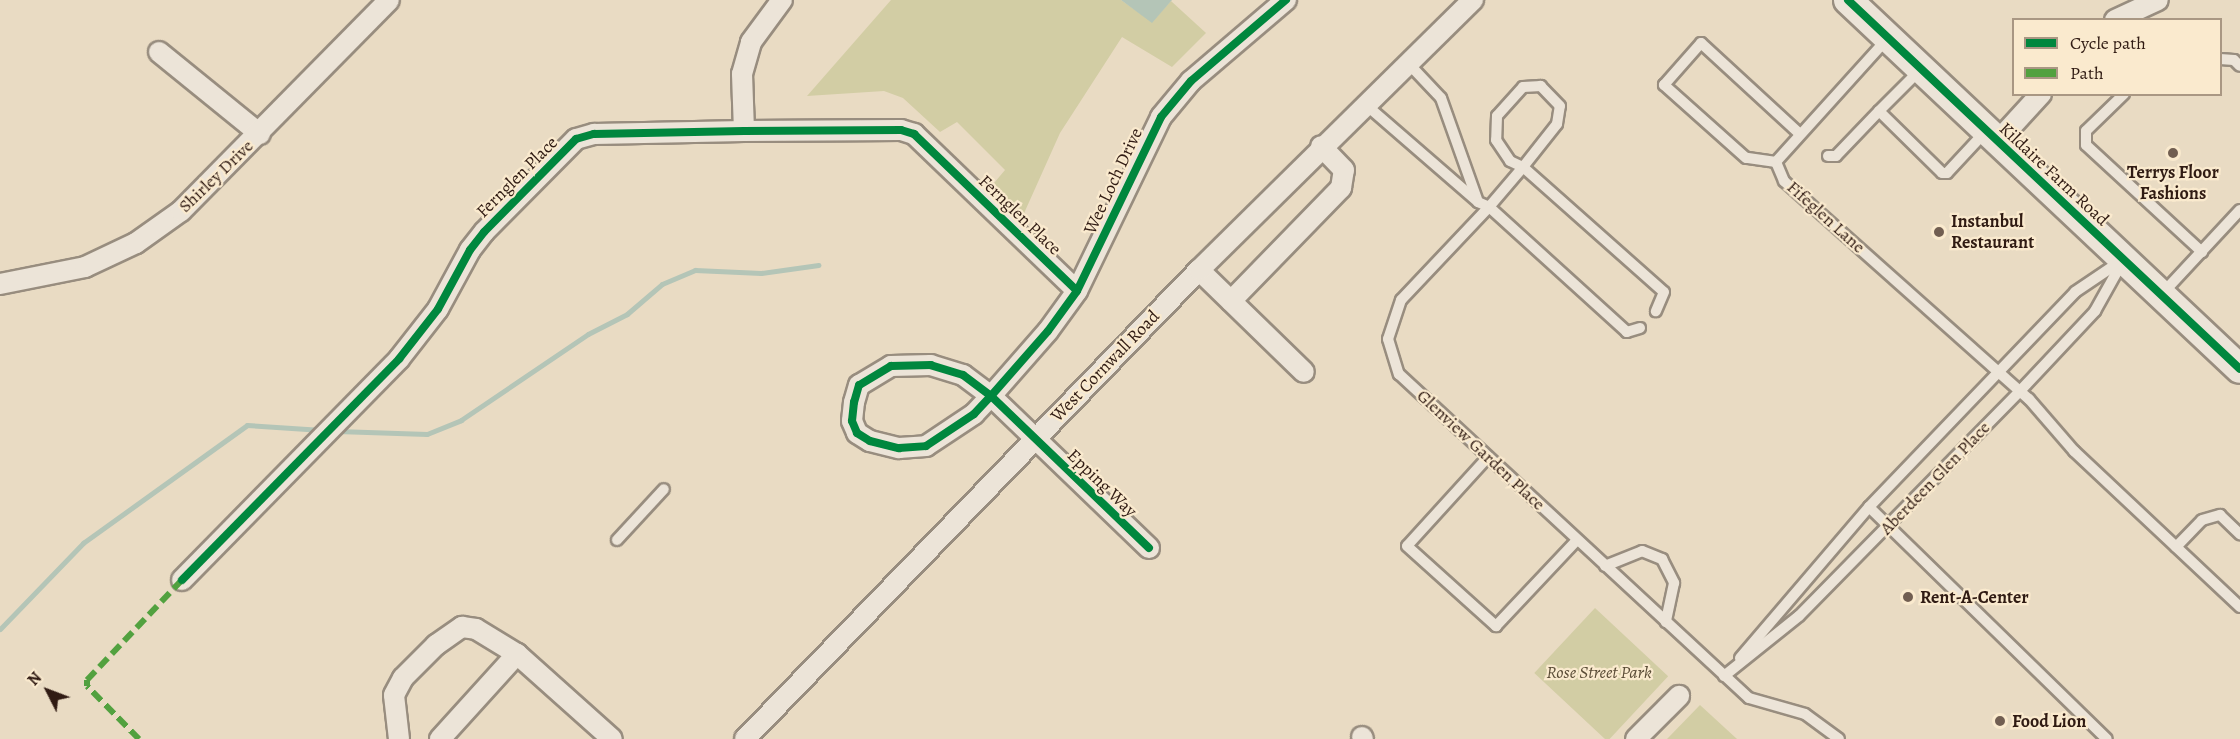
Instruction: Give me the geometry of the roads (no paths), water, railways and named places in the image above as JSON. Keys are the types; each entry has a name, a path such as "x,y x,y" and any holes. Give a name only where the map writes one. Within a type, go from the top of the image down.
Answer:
{"main road":[{"name":"Kildaire Farm Road","path":"1848,0 2240,369"}],"street":[{"name":"Shirley Drive","path":"0,284 85,267 136,243 181,211 260,134 389,0"},
{"path":"744,131 742,74 751,42 783,0"},
{"name":"Wee Loch Drive","path":"991,396 963,375 931,365 891,366 859,385 852,421 857,433 870,441 899,448 926,446 949,434 991,396 1077,291 1161,117 1191,81 1286,0"},
{"name":"West Cornwall Road","path":"745,739 1321,146 1473,0"},
{"path":"2119,18 2158,0"},
{"path":"159,52 260,134"},
{"path":"1991,136 2039,96"},
{"name":"Fernglen Place","path":"182,580 399,359 438,309 484,232 576,139 594,134 901,130 914,134 1077,291"},
{"path":"1231,301 1341,188 1344,170 1321,146"},
{"path":"1199,270 1305,372"},
{"name":"Epping Way","path":"991,396 1149,548"},
{"path":"399,739 394,695 403,678 450,633 462,627 476,629 517,654 612,739"},
{"path":"440,739 517,654"},
{"path":"1636,739 1679,696"}],"lane":[{"name":"Fifeglen Lane","path":"1888,38 1776,162 1784,181 2020,391 2074,451 2240,607"},
{"path":"1776,162 1746,158 1664,84 1701,43 1800,134"},
{"path":"2222,59 2234,60 2240,66"},
{"path":"1408,63 1440,98 1478,202"},
{"path":"1832,156 1921,69"},
{"path":"1523,167 1557,124 1560,106 1541,87 1523,87 1497,116 1496,140 1510,161 1523,167 1664,292 1656,311"},
{"path":"2122,96 2086,131 2086,145 2202,252"},
{"path":"1365,104 1478,202 1489,207 1627,332 1640,328"},
{"path":"1879,111 1942,173 1947,173 1991,136"},
{"name":"Glenview Garden Place","path":"1523,167 1489,207 1401,300 1388,339 1399,374 1749,698 1805,714 1839,739"},
{"path":"2161,296 2240,210"},
{"path":"1724,676 1869,507 1998,372 2075,292 2123,260"},
{"name":"Aberdeen Glen Place","path":"1724,676 1799,616 2020,391 2095,311 2123,260"},
{"path":"1488,457 1407,546 1496,626 1577,540"},
{"path":"617,540 664,489"},
{"path":"1869,507 2107,739"},
{"path":"2176,547 2202,520 2220,515 2240,534"},
{"path":"1605,566 1642,551 1662,559 1674,583 1666,622"}],"waterway":[{"path":"337,431 427,434 461,420 588,334 627,314 662,284 695,270 761,273 818,265"},
{"path":"0,629 83,543 247,425 322,430"}],"place":[{"name":"Terrys Floor Fashions","path":"2173,153"},
{"name":"Instanbul Restaurant","path":"1939,232"},
{"name":"Rent-A-Center","path":"1908,597"},
{"name":"Food Lion","path":"2000,721"}],"park label":[{"name":"Rose Street Park","path":"1599,672"}]}
